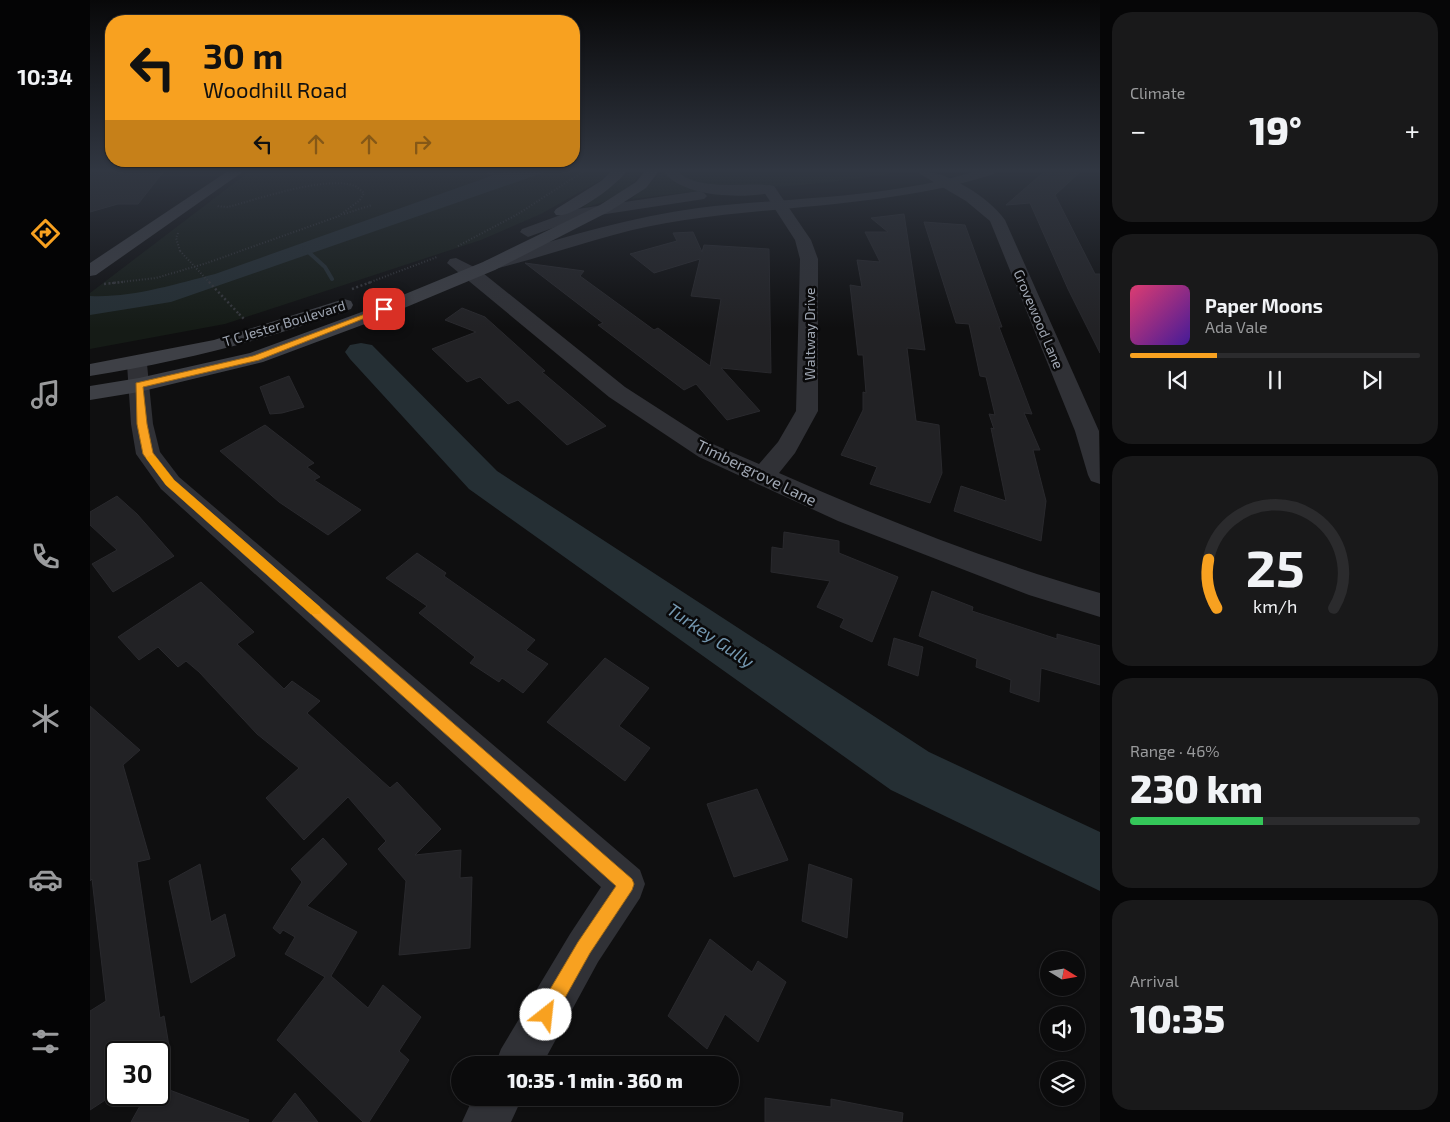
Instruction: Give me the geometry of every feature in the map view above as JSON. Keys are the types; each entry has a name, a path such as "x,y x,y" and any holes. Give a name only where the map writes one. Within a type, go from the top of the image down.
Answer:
{"main road":[{"path":"97,273 146,223"},
{"path":"118,251 159,223"},
{"name":"T C Jester Boulevard","path":"90,370 138,374 256,358 330,331 542,223"},
{"path":"468,262 566,223"},
{"name":"T C Jester Boulevard","path":"376,293 468,262"},
{"name":"T C Jester Boulevard","path":"90,393 138,374 246,337 313,317 351,296"}],"street":[{"path":"528,232 552,223"},
{"path":"468,262 545,248 641,223"},
{"name":"Waltway Drive","path":"762,476 786,447 807,410 809,386 809,259 803,240 794,223"},
{"name":"Grovewood Lane","path":"998,223 1087,431 1100,475"},
{"name":"Timbergrove Lane","path":"468,262 617,392 707,451 847,514 1013,578 1100,605"},
{"path":"138,374 142,424 148,454 170,483 626,884 584,948 522,1056"},
{"path":"485,1122 494,1106"}],"path":[{"path":"97,273 138,281 184,271 318,223"},
{"path":"468,262 504,223"},
{"path":"180,251 239,314"},
{"path":"351,296 438,256"}],"shaded area":[{"path":"181,223 519,223 481,240 225,324 90,349 90,293"},
{"path":"358,223 397,223 171,302 90,315 90,296 137,293 215,274"}],"building":[{"path":"878,223 905,223 925,350 907,348 916,421 939,425 942,473 930,503 870,484 877,467 841,455 863,410 863,392 866,393 863,355 858,355 850,285 862,287 857,260 880,262 865,232 888,232"},
{"path":"924,223 965,225 1002,327 999,327 1032,414 1024,413 1040,450 1033,450 1046,501 1041,541 954,511 961,486 1006,501 991,428 994,429 989,414 995,415 986,377 980,376 969,324 956,323"},
{"path":"1039,223 1069,223 1095,274 1100,274 1100,353 1068,289"},
{"path":"693,232 702,252 704,245 769,249 771,373 721,368 760,411 727,420 696,384 684,390 598,325 603,323 525,263 584,271 580,276 654,330 658,328 710,366 721,299 691,296 700,259 654,273 630,254 677,241 673,233"},
{"path":"462,308 485,317 545,371 542,372 606,426 567,445 518,400 508,404 480,377 467,382 432,349 476,332 445,320"},
{"path":"289,376 304,407 270,414 260,387"},
{"path":"265,425 314,463 307,467 320,477 314,480 361,510 328,535 279,502 220,451"},
{"path":"117,496 137,514 174,556 113,592 92,564 117,550 90,525 90,512"},
{"path":"784,532 839,541 839,553 898,577 872,642 840,627 844,619 817,607 830,581 771,572 772,547 783,549"},
{"path":"417,553 446,573 444,576 535,640 526,650 548,664 523,693 502,678 499,682 470,663 475,657 419,613 427,606 386,578"},
{"path":"201,582 254,632 237,644 284,689 292,681 320,701 307,713 390,788 397,782 441,829 415,855 461,850 460,878 472,877 470,948 399,955 406,881 378,849 386,841 348,797 304,840 266,798 299,768 257,734 199,672 186,661 178,667 158,647 139,660 118,637"},
{"path":"932,591 973,607 972,611 1057,639 1057,634 1100,646 1100,685 1041,668 1039,702 1010,692 1011,680 976,667 977,659 919,636"},
{"path":"894,638 923,647 918,676 888,665"},
{"path":"605,658 649,688 619,726 650,748 625,781 547,722"},
{"path":"90,706 140,750 123,765 150,859 137,862 160,1018 164,1016 168,1041 105,1041 105,1100 90,1110 90,1011 106,1001 92,879 90,881"},
{"path":"757,789 788,860 734,877 707,804"},
{"path":"323,838 347,864 307,906 357,932 331,976 368,1008 383,985 421,1017 399,1051 409,1060 369,1122 363,1122 277,1040 325,977 285,954 295,937 283,930 280,934 273,928 302,882 291,869"},
{"path":"200,864 211,922 225,914 235,956 191,983 169,881"},
{"path":"809,864 852,879 847,938 802,921"},
{"path":"710,939 752,972 758,961 786,982 758,1042 725,1014 707,1049 668,1016"},
{"path":"170,1090 249,1120 248,1122 131,1122 140,1106 170,1106"},
{"path":"295,1093 318,1122 272,1122"},
{"path":"765,1098 831,1107 831,1099 903,1113 902,1122 765,1122"}],"waterway":[{"path":"304,248 325,267 332,279"},
{"name":"Turkey Gully","path":"361,352 483,480 910,771 1100,862"}],"slow traffic":[{"path":"151,458 170,483 315,611"}],"route":[{"path":"384,309 256,358 139,385 142,424 148,454 170,483 626,884 584,948 546,1015"}]}
